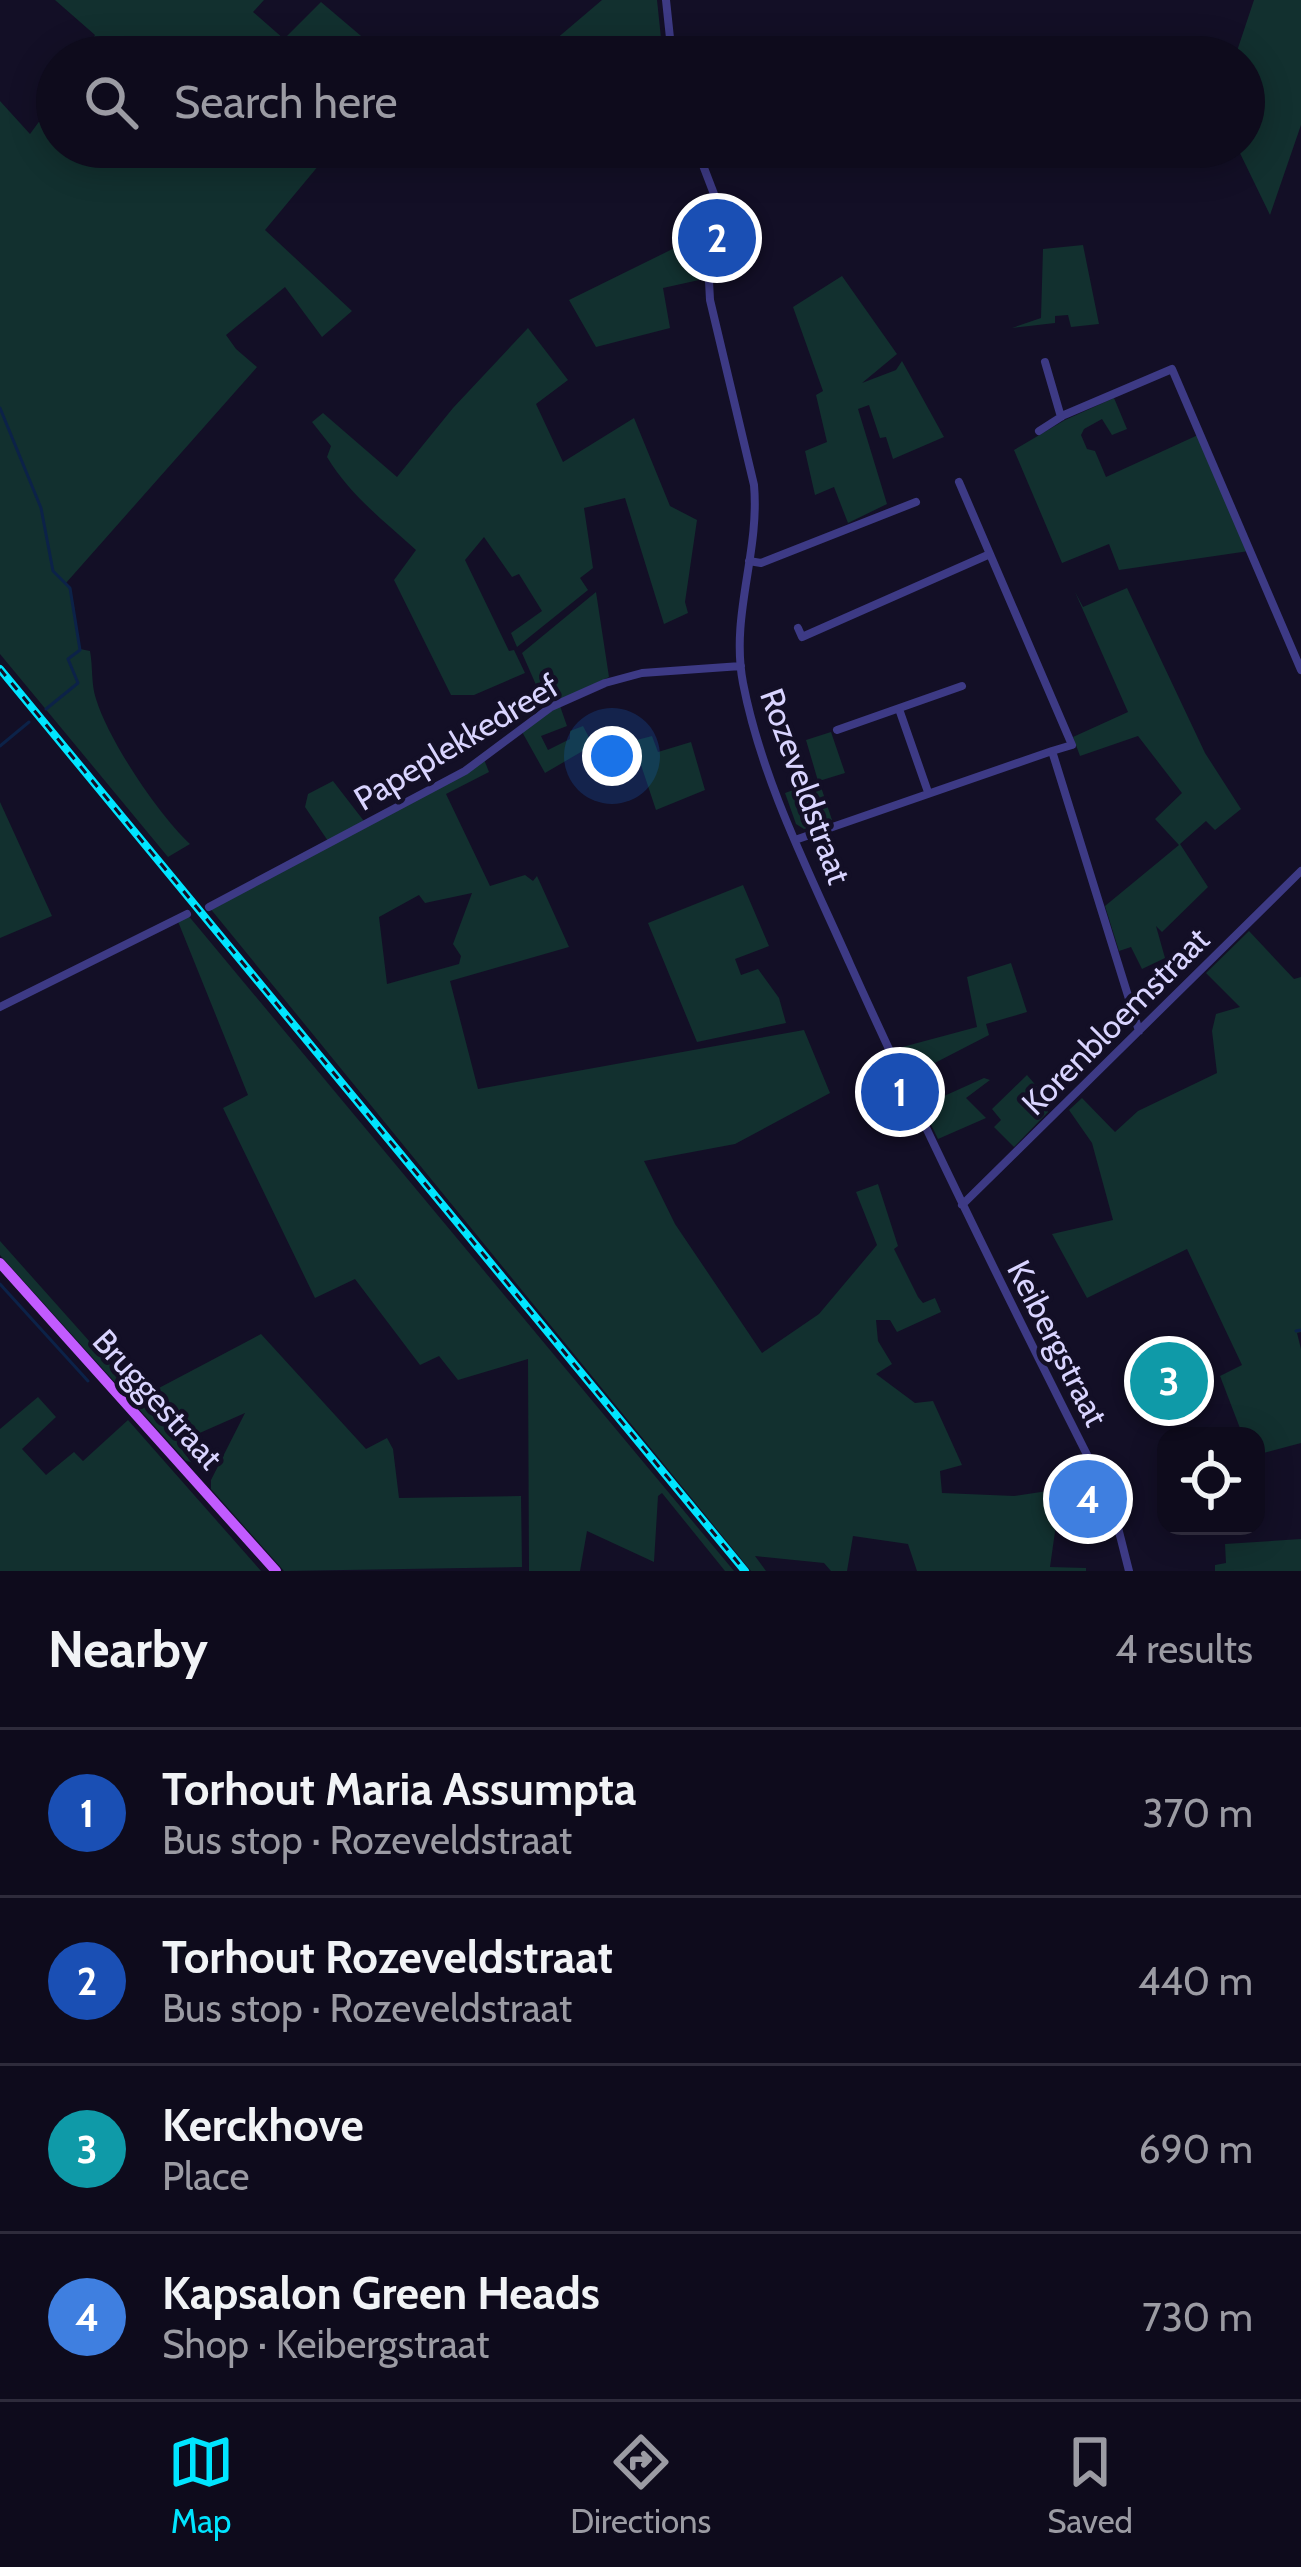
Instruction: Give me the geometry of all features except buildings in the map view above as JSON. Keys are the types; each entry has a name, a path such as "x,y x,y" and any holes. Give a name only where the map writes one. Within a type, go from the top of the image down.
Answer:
{"main road":[{"name":"Bruggestraat","path":"0,1263 276,1571"}],"street":[{"path":"666,0 669,36"},
{"name":"Rozeveldstraat","path":"704,168 714,194 710,301 754,485 755,512 739,616 741,666 764,754 794,840 962,1205"},
{"path":"1045,362 1061,417"},
{"path":"1040,431 1061,417 1172,369 1301,670"},
{"path":"794,840 1052,751 1074,750 959,482"},
{"path":"749,561 761,563 916,502"},
{"path":"798,628 802,637 991,554"},
{"name":"Papeplekkedreef","path":"209,907 432,791 550,707 626,676 741,666"},
{"path":"837,730 962,686"},
{"path":"899,709 928,792"},
{"path":"1052,751 1139,1031"},
{"name":"Korenbloemstraat","path":"962,1205 1301,871"},
{"path":"0,1007 187,914"},
{"name":"Keibergstraat","path":"962,1205 1112,1504 1129,1571"}],"green space":[{"path":"55,0 264,0 253,12 281,36 94,36"},
{"path":"602,0 657,0 661,36 560,36"},
{"path":"1254,0 1301,0 1301,125 1270,215 1247,168 1265,168 1265,36 1242,36"},
{"path":"321,2 361,36 287,36"},
{"path":"0,101 30,134 36,126 36,168 317,168 265,230 352,311 322,337 285,287 226,335 257,367 66,583 80,649 90,651 94,693 102,716 136,776 190,844 168,857 0,654"},
{"path":"703,234 712,235 708,278 663,288 670,328 596,347 569,300"},
{"path":"1083,245 1099,324 1071,327 1068,315 1055,316 1055,323 1012,328 1041,318 1043,249"},
{"path":"842,276 897,354 862,383 896,370 902,361 944,437 893,459 869,405 858,409 887,504 848,523 834,487 815,495 805,451 827,442 816,395 823,391 793,307"},
{"path":"528,328 568,380 536,404 563,462 634,418 670,506 697,520 685,602 688,613 664,624 625,498 584,508 593,568 580,578 588,590 517,647 511,633 542,611 519,574 512,577 484,537 465,560 509,651 514,650 525,673 474,695 451,695 394,580 416,550 346,483 327,457 331,446 312,422 323,413 397,477"},
{"path":"1114,398 1127,429 1112,435 1102,419 1081,435 1087,449 1095,451 1106,477 1198,435 1249,551 1119,570 1109,544 1062,563 1014,450"},
{"path":"1127,588 1205,753 1241,809 1215,830 1206,821 1180,844 1208,887 1162,932 1156,926 1165,958 1142,969 1131,947 1119,951 1105,906 1179,845 1155,819 1182,793 1138,736 1080,756 1073,737 1128,712 1075,592 1083,607"},
{"path":"596,592 609,677 559,701 544,703 522,653"},
{"path":"560,706 567,726 541,736 548,750 583,726 593,745 545,773 521,730"},
{"path":"831,732 845,773 819,781 832,820 804,829 796,824 785,793 818,781 806,740"},
{"path":"652,736 658,752 691,742 705,790 656,810 633,741"},
{"path":"483,757 489,772 446,794 490,886 525,875 533,881 537,876 569,947 450,981 478,1089 804,1030 830,1093 735,1144 644,1161 675,1224 762,1353 819,1314 877,1245 856,1192 878,1184 898,1246 894,1249 918,1297 923,1303 935,1298 941,1312 897,1332 890,1320 876,1320 878,1341 892,1364 876,1374 915,1403 933,1401 962,1465 940,1471 942,1493 1014,1496 1061,1489 1050,1567 1086,1571 917,1571 908,1544 853,1536 847,1571 831,1571 824,1563 755,1556 766,1571 751,1571 209,907 330,844 305,807 308,794 333,781 367,825","holes":["472,893 453,944 461,956 459,964 387,984 379,917 419,895 425,903"]},
{"path":"0,802 52,916 0,938"},
{"path":"743,885 769,946 735,959 741,975 758,969 779,998 786,1023 697,1042 648,923"},
{"path":"187,914 734,1571 725,1571 662,1493 658,1496 654,1562 587,1531 580,1571 529,1571 528,1359 458,1380 439,1356 420,1365 355,1279 315,1298 223,1108 248,1095 177,919"},
{"path":"1249,931 1294,979 1301,977 1301,1332 1297,1333 1301,1443 1265,1453 1265,1427 1240,1427 1220,1376 1242,1365 1187,1249 1087,1298 1052,1234 1113,1220 1092,1143 1069,1110 1082,1098 1115,1132 1138,1111 1217,1073 1212,1031 1216,1014 1240,1007 1206,973"},
{"path":"1011,963 1027,1012 986,1024 989,1035 925,1068 903,1054 898,1056 895,1049 977,1027 967,977"},
{"path":"1027,1075 1048,1112 1014,1147 994,1127 1001,1120 992,1109"},
{"path":"984,1078 990,1080 966,1098 986,1118 938,1139 922,1106"},
{"path":"0,1241 140,1398 261,1334 366,1449 387,1438 393,1449 399,1498 521,1496 522,1567 284,1571 211,1489 211,1480 245,1413 177,1443 191,1462 186,1461 0,1255"},
{"path":"38,1397 56,1417 22,1449 46,1475 74,1452 83,1461 128,1420 261,1571 0,1571 0,1429"},
{"path":"1301,1539 1301,1571 1215,1571 1215,1565 1226,1563 1225,1544"}],"waterway":[{"path":"0,408 41,508 53,571 70,588 80,650 68,659 78,683 46,709"},
{"path":"0,746 29,722"},
{"path":"0,1284 88,1381"},
{"path":"1296,1331 1301,1330"}],"railway":[{"path":"0,669 745,1571"}],"place":[{"name":"Torhout Rozeveldstraat","path":"717,238"},
{"name":"Torhout Maria Assumpta","path":"900,1092"},
{"name":"Kerckhove","path":"1169,1381"},
{"name":"Kapsalon Green Heads","path":"1088,1499"}]}
